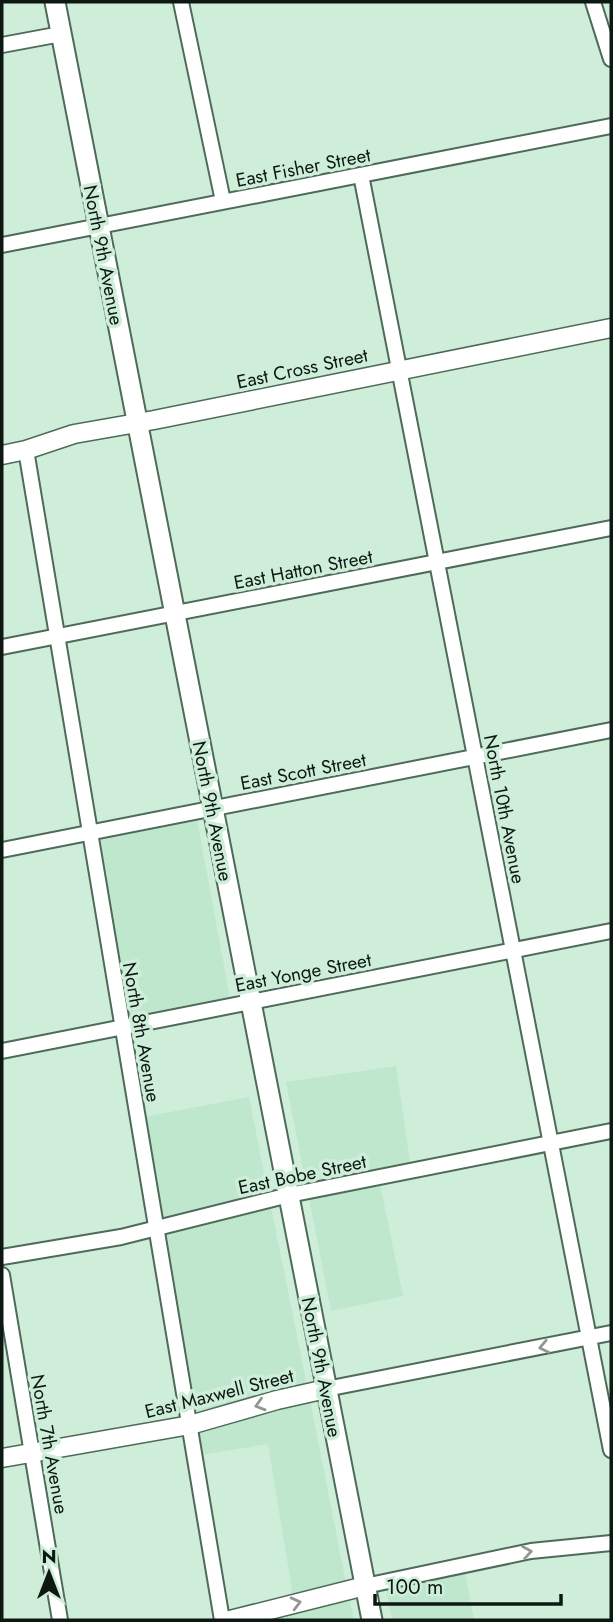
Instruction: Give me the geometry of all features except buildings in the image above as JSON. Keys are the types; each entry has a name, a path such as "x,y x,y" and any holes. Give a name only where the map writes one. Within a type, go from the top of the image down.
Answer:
{"main road":[{"name":"North 9th Avenue","path":"55,2 372,1620"}],"street":[{"path":"181,2 223,201"},
{"path":"593,2 611,59"},
{"path":"2,45 61,34"},
{"name":"East Fisher Street","path":"2,245 611,126"},
{"name":"North 10th Avenue","path":"361,175 611,1450"},
{"name":"East Cross Street","path":"2,455 74,434 136,424 611,328"},
{"name":"North 8th Avenue","path":"26,450 222,1620"},
{"name":"East Hatton Street","path":"2,648 611,528"},
{"name":"East Scott Street","path":"2,850 611,730"},
{"name":"East Yonge Street","path":"2,1051 611,931"},
{"name":"East Bobe Street","path":"2,1257 121,1237 289,1195 611,1131"},
{"name":"North 7th Avenue","path":"2,1275 60,1620"},
{"name":"East Maxwell Street","path":"2,1458 190,1425 276,1399 611,1333"},
{"path":"230,1620 365,1586 531,1550 611,1544"}],"shaded area":[{"path":"197,819 230,999 127,1019 97,839"},
{"path":"396,1066 410,1163 306,1184 286,1082"},
{"path":"249,1097 268,1193 161,1218 144,1117"},
{"path":"380,1184 403,1296 331,1311 309,1198"},
{"path":"271,1207 307,1386 195,1416 164,1233"},
{"path":"310,1400 346,1583 293,1597 268,1444 201,1455 197,1430"},
{"path":"465,1572 474,1620 392,1620 386,1589"},
{"path":"349,1597 354,1620 287,1620 286,1613"}]}
